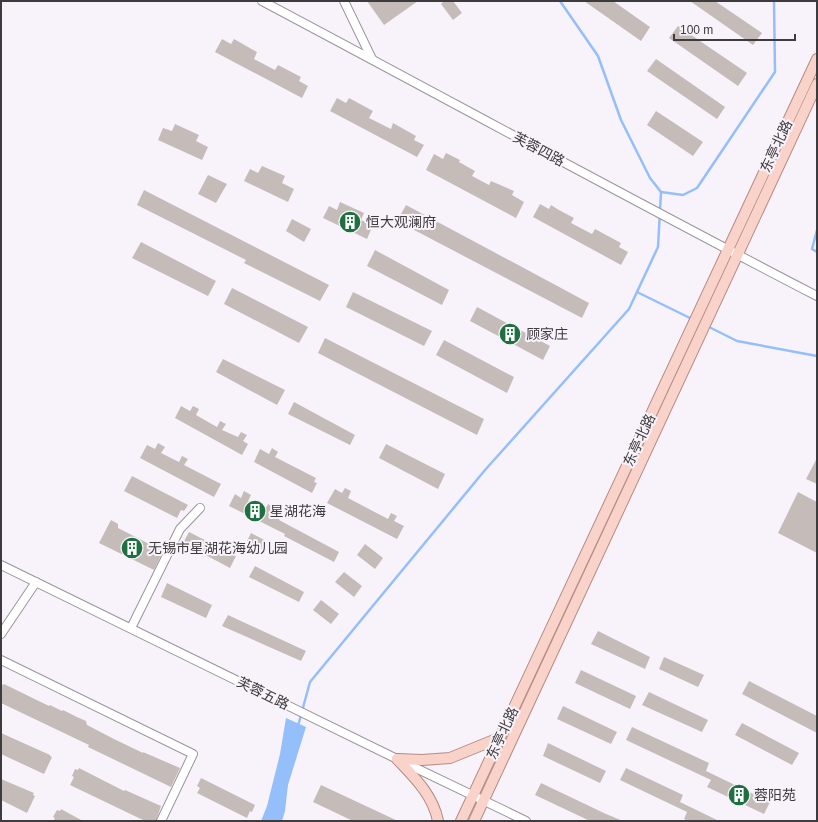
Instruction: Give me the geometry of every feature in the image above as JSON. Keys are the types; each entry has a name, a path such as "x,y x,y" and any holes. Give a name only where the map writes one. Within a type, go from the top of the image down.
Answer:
{"main road":[{"name":"东亭北路","path":"474,821 701,335 706,310 728,250 817,59"},
{"name":"东亭北路","path":"461,821 690,330 706,310 738,255 817,84"},
{"path":"397,759 422,760 450,758 499,738"},
{"path":"397,759 422,785 436,812 438,821"}],"street":[{"name":"芙蓉四路","path":"262,1 673,221 817,296"},
{"path":"344,1 372,59"},
{"path":"131,628 180,529 200,508"},
{"name":"芙蓉五路","path":"2,565 526,821"},
{"path":"1,634 36,582"},
{"path":"1,660 193,754 161,821"}],"water":[{"path":"286,718 306,727 288,785 285,811 282,821 261,821 267,806 280,754"}],"building":[{"path":"367,1 418,1 384,25"},
{"path":"444,1 453,1 462,13 453,20 441,4"},
{"path":"584,1 613,1 650,27 641,41"},
{"path":"690,1 715,1 762,33 753,45"},
{"path":"678,26 747,73 738,86 669,38"},
{"path":"222,39 231,44 234,39 257,52 254,59 275,70 278,65 301,77 299,81 308,86 302,98 215,52"},
{"path":"656,59 725,107 717,119 647,71"},
{"path":"337,98 346,103 349,98 373,111 369,118 391,129 393,123 416,136 414,140 424,145 417,157 330,111"},
{"path":"656,111 703,142 693,156 647,125"},
{"path":"175,124 199,135 196,141 208,147 202,160 158,140 163,128 172,131"},
{"path":"446,153 460,160 459,162 475,171 472,176 489,185 491,181 514,191 512,195 524,202 516,218 426,170 434,154 443,159"},
{"path":"262,166 285,176 282,183 294,189 288,202 244,181 250,169 258,173"},
{"path":"208,175 227,184 216,203 198,194"},
{"path":"144,190 329,285 320,301 244,263 246,260 137,205"},
{"name":"恒大观澜府","path":"340,202 364,213 361,220 373,225 367,239 323,218 329,206 337,210"},
{"path":"540,204 549,209 551,205 574,218 571,223 592,234 595,229 621,243 619,247 628,252 621,265 533,217"},
{"path":"406,205 589,303 582,318 397,221"},
{"path":"292,219 311,229 304,242 286,231"},
{"path":"141,242 216,281 208,296 132,258"},
{"path":"375,250 449,290 442,305 367,266"},
{"path":"232,288 308,327 299,343 224,304"},
{"path":"353,292 432,331 424,346 346,307"},
{"name":"顾家庄","path":"477,307 550,346 543,360 470,321"},
{"path":"325,338 484,419 477,435 318,353"},
{"path":"444,340 514,377 507,393 436,355"},
{"path":"223,359 285,390 277,405 216,372"},
{"path":"294,402 355,435 350,445 288,414"},
{"path":"181,406 190,411 193,406 199,409 196,415 217,427 220,421 226,424 222,430 238,437 241,432 247,435 243,441 248,444 242,455 175,418"},
{"path":"158,443 165,447 161,453 179,462 182,456 188,459 184,465 221,484 214,497 140,458 147,445 155,449"},
{"path":"386,444 445,474 438,489 379,458"},
{"path":"272,448 278,452 275,457 316,478 314,482 317,483 312,493 254,462 260,449 269,454"},
{"path":"817,458 817,484 806,479"},
{"path":"132,476 188,505 184,511 181,510 177,518 124,491"},
{"path":"345,488 351,491 348,498 388,519 391,513 397,516 394,521 404,526 397,539 327,503 335,489 342,493"},
{"path":"244,491 251,495 248,501 265,510 268,504 273,507 270,513 280,518 279,520 339,552 334,562 284,536 285,534 229,506 235,494 241,498"},
{"path":"798,492 817,502 817,553 778,533"},
{"name":"无锡市星湖花海幼儿园","path":"111,520 118,524 118,528 163,551 154,570 99,543"},
{"path":"189,532 236,556 230,568 183,543"},
{"path":"251,533 266,541 262,549 260,548 257,554 247,549 250,543 247,541"},
{"path":"365,544 383,558 375,569 357,555"},
{"path":"255,566 304,592 299,602 249,577"},
{"path":"344,572 362,586 354,597 335,582"},
{"path":"167,583 212,605 206,618 161,597"},
{"path":"321,600 339,614 331,624 313,610"},
{"path":"228,615 306,651 301,661 222,626"},
{"path":"598,631 650,657 645,669 591,644"},
{"path":"664,657 704,675 698,687 659,669"},
{"path":"581,670 636,696 630,709 575,683"},
{"path":"749,681 817,716 817,733 742,694"},
{"path":"1,684 4,684 49,706 50,705 62,711 63,710 86,721 87,725 114,739 180,768 171,787 88,747 89,745 1,703"},
{"path":"649,692 708,720 702,732 642,705"},
{"path":"563,706 617,732 611,744 557,719"},
{"path":"742,723 799,753 792,765 735,735"},
{"path":"632,727 709,763 706,771 770,802 764,814 707,787 711,780 626,740"},
{"path":"1,733 50,755 52,757 44,774 1,754"},
{"path":"548,743 606,771 600,783 543,756"},
{"path":"79,768 124,791 125,790 161,806 156,821 145,821 70,785 74,777 72,776 75,769 78,770"},
{"path":"626,768 683,795 680,802 719,821 688,821 684,819 687,812 620,780"},
{"path":"201,778 255,805 252,812 250,811 247,818 197,793 200,788 197,786"},
{"path":"1,779 34,793 33,795 35,796 27,813 1,800"},
{"path":"541,783 623,821 590,821 535,795"},
{"path":"321,785 398,821 353,821 313,802"},
{"path":"61,809 83,821 53,821 55,818 53,817 57,810 60,811"}],"waterway":[{"path":"560,1 598,56 621,120 650,178 661,192"},
{"path":"298,726 310,682 485,470 629,309 658,247 661,192 683,195 697,188 775,72 774,1"},
{"path":"817,230 812,249 817,252"},
{"path":"637,292 692,319"},
{"path":"707,326 737,341 817,356"}],"place":[{"name":"恒大观澜府","path":"350,222"},
{"name":"顾家庄","path":"510,334"},
{"name":"星湖花海","path":"255,511"},
{"name":"无锡市星湖花海幼儿园","path":"132,548"},
{"name":"蓉阳苑","path":"739,795"}]}
